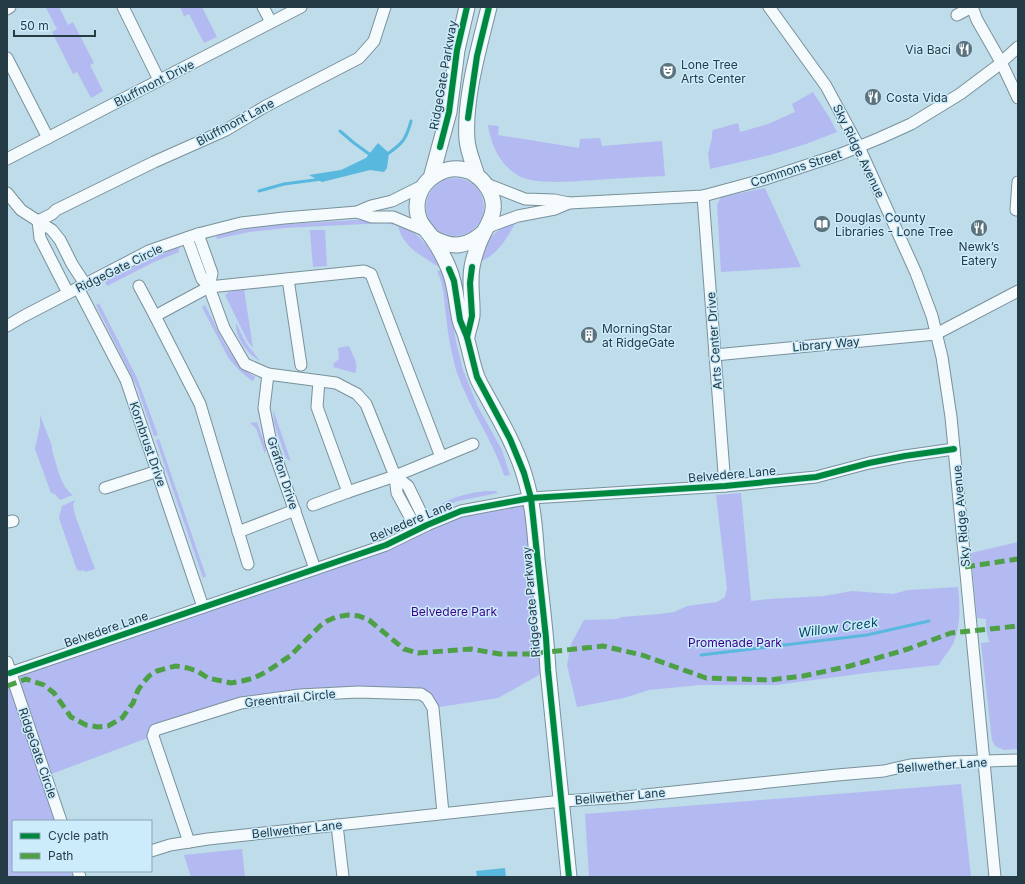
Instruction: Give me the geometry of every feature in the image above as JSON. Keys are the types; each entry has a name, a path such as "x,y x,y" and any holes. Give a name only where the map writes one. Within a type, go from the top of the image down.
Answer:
{"main road":[{"name":"RidgeGate Parkway","path":"468,7 457,50 449,112 428,182 419,196 417,208 419,219 449,269 454,281 460,320 477,376 510,439 524,473 531,498 570,877"},
{"path":"466,337 472,316 470,283 475,253 493,211 493,201 490,191 481,179 468,142 468,109 477,56 489,7"},
{"path":"428,182 439,172 449,170 464,170 481,179"},
{"path":"429,234 443,244 455,246 466,244 477,239 486,229"}],"street":[{"path":"123,7 160,80"},
{"path":"263,7 271,22"},
{"name":"Bluffmont Drive","path":"7,159 301,7"},
{"name":"Bluffmont Lane","path":"38,221 52,214 56,210 154,162 226,130 266,106 359,58 374,41 385,7"},
{"name":"Sky Ridge Avenue","path":"769,7 826,86 859,147 916,273 936,334 948,388 971,619 994,877"},
{"path":"957,15 972,7 977,20 1001,62 1018,98"},
{"name":"Commons Street","path":"481,179 525,199 554,200 569,203 703,196 762,180 841,154 910,124 960,94 1001,62 1018,46"},
{"path":"7,58 48,138"},
{"name":"RidgeGate Circle","path":"7,326 149,251 198,234 241,223 357,212 371,206 402,197 428,182"},
{"path":"1016,210 1018,182"},
{"name":"Kornbrust Drive","path":"7,193 21,210 52,230 60,240 72,264 77,288"},
{"name":"Arts Center Drive","path":"703,196 725,486"},
{"name":"Commons Street","path":"486,229 518,216 555,209 569,203"},
{"name":"RidgeGate Circle","path":"357,212 372,217 394,217 429,234"},
{"name":"Kornbrust Drive","path":"38,221 40,238 77,288 126,380 203,607"},
{"path":"198,234 212,273 209,287"},
{"path":"187,238 202,279 209,287 224,328 245,364 268,374 336,383 357,394 366,404 395,476 408,486 422,528"},
{"path":"155,316 209,287 364,271 371,274 441,457"},
{"path":"288,279 301,364"},
{"path":"139,286 200,404 248,564"},
{"path":"936,334 1018,291"},
{"name":"Library Way","path":"715,355 936,334"},
{"name":"Grafton Drive","path":"268,374 264,408 271,443 316,569"},
{"path":"319,381 317,407 348,492"},
{"path":"313,505 395,476 473,444"},
{"name":"Belvedere Lane","path":"9,667 203,607 386,545 461,511 531,498 725,486 816,477 876,461 954,449"},
{"path":"106,488 158,471"},
{"path":"238,532 295,510"},
{"name":"RidgeGate Circle","path":"9,667 61,820"},
{"name":"Greentrail Circle","path":"190,842 153,736 155,730 241,703 300,695 358,692 421,694 427,698 434,708 443,814"},
{"name":"Bellwether Lane","path":"152,850 190,842 562,801 626,797 884,771 910,765 1018,760"},
{"path":"337,825 343,877"}],"green space":[{"path":"59,7 68,25 73,22 94,63 90,65 103,91 91,98 77,72 73,74 52,32 57,29 46,8"},
{"path":"180,7 202,7 217,37 204,43 189,14 184,16"},
{"path":"813,92 837,132 806,144 770,155 710,169 708,154 713,130 738,123 740,132 768,124 795,112 792,104"},
{"path":"488,125 499,126 498,135 579,148 580,139 600,138 602,146 662,141 665,176 557,182 537,181 521,177 508,168 498,155 489,133"},
{"path":"455,178 466,180 479,191 482,196 484,207 482,218 471,231 466,234 455,236 444,234 431,223 428,218 426,207 428,196 439,183 444,180"},
{"path":"765,188 801,267 721,272 717,205 721,197"},
{"path":"374,219 393,221 394,225 386,223 285,228 249,232 217,239 216,237 221,234 269,225"},
{"path":"397,222 411,230 422,240 439,266 417,253 407,243 399,231"},
{"path":"516,222 501,246 491,255 479,262 485,247 492,237 501,229"},
{"path":"309,230 325,230 327,266 313,267"},
{"path":"179,248 179,252 154,262 107,286 105,282 139,264"},
{"path":"442,270 448,288 456,342 463,370 478,407 502,450 510,475 504,475 493,448 461,384 456,370 449,336 442,287 437,271"},
{"path":"244,289 253,348 248,342 225,295 229,292"},
{"path":"99,303 137,378 158,435 154,436 137,387 96,305"},
{"path":"205,305 231,354 238,363 255,377 254,380 252,381 240,371 229,359 202,307"},
{"path":"236,323 246,343 260,361 246,350 238,334"},
{"path":"349,346 357,367 355,373 333,367 334,363 339,359 338,348"},
{"path":"273,409 291,462 286,458 274,423"},
{"path":"40,415 52,446 52,451 62,481 65,487 73,495 60,500 55,494 51,493 35,449 40,425"},
{"path":"257,422 266,448 265,454 256,428 250,423"},
{"path":"159,439 206,576 203,578 156,440"},
{"path":"496,491 498,493 458,501 438,508 448,500 467,494"},
{"name":"Promenade Park","path":"741,493 751,601 824,596 852,591 893,594 908,590 958,587 959,623 956,637 939,665 776,685 700,685 649,690 624,698 577,707 567,665 571,644 584,620 617,619 622,617 674,612 687,606 717,602 725,597 727,588 716,495"},
{"name":"Belvedere Park","path":"531,498 548,670 498,698 433,708 421,694 241,703 46,776 61,820 12,820 12,872 78,872 80,877 7,877 7,662 10,672 427,525"},
{"path":"75,500 73,505 75,515 95,569 85,572 84,570 77,570 59,518 62,506"},
{"path":"1018,542 1018,749 1004,750 995,746 992,740 981,643 989,642 986,619 977,618 971,553"},
{"path":"961,784 971,877 589,877 585,814"},
{"path":"242,849 245,877 191,877 184,855"}],"shaded area":[{"path":"378,143 389,153 387,168 384,172 370,170 322,182 309,175 341,170 366,158"},
{"path":"505,868 506,877 477,877 476,871"}],"waterway":[{"path":"386,155 403,141 411,121"},
{"path":"340,131 372,156"},
{"path":"259,191 284,184 322,179"},
{"name":"Willow Creek","path":"701,655 867,635 929,621"}],"marked path":[{"path":"965,567 1018,559"},
{"path":"7,686 26,679 44,685 54,693 71,717 86,725 98,727 108,726 122,718 133,703 138,690 143,683 149,676 157,671 176,666 197,671 208,678 231,683 254,678 290,656 327,621 336,617 348,615 359,616 369,620 404,649 418,653 471,649 500,654 529,654 603,646 642,655 706,678 770,680 803,676 850,666 908,649 951,633 1018,626"}],"cycle path":[{"path":"440,147 449,112 457,50 467,7"},
{"path":"468,118 477,56 489,7"},
{"path":"467,337 472,316 470,283 472,267"},
{"path":"449,269 454,281 460,320 467,337 477,377 510,439 524,473 531,498 569,877"},
{"path":"10,673 386,545 427,525 461,511 531,498 725,486 816,477 869,463 954,449"}],"place":[{"name":"Via Baci","path":"964,49"},
{"name":"Lone Tree Arts Center","path":"668,71"},
{"name":"Costa Vida","path":"873,97"},
{"name":"Douglas County Libraries - Lone Tree","path":"822,224"},
{"name":"Newk’s Eatery","path":"979,228"},
{"name":"MorningStar at RidgeGate","path":"589,335"}]}
